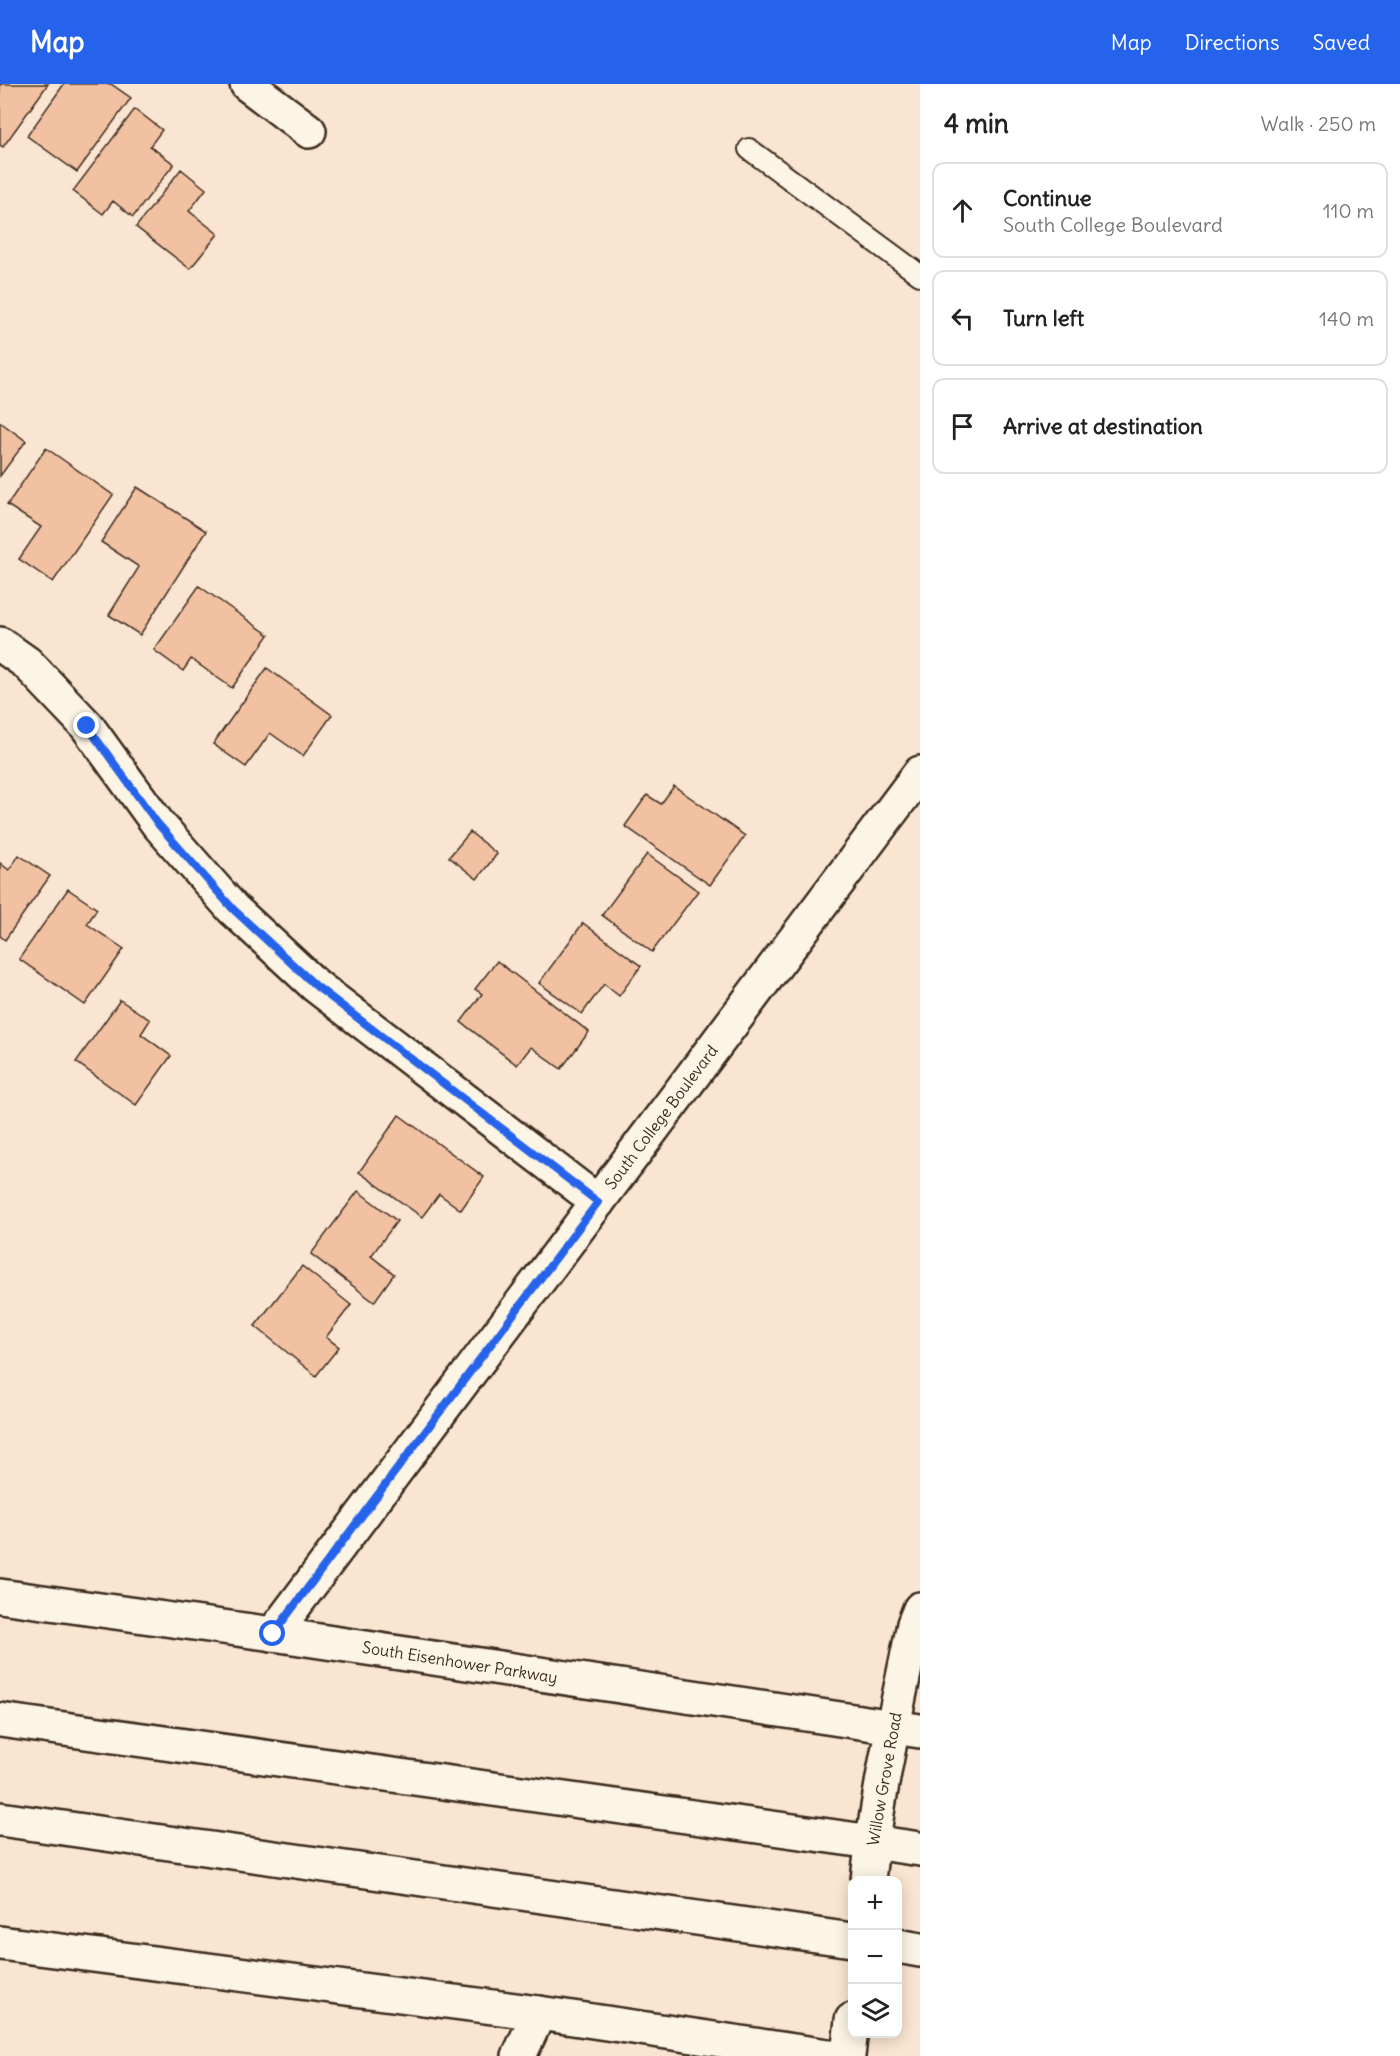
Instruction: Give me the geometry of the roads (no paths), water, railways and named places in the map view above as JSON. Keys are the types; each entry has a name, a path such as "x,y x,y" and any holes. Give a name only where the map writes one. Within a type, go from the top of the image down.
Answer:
{"main road":[{"path":"247,84 309,131"},
{"path":"0,644 27,663 87,726 158,824 233,909 316,986 598,1202"},
{"name":"South College Boulevard","path":"273,1634 920,773"},
{"name":"South Eisenhower Parkway","path":"0,1596 273,1634 906,1729"},
{"name":"Willow Grove Road","path":"869,1876 872,1842 906,1729 914,1624 920,1609"},
{"path":"0,1720 920,1849"},
{"path":"0,1819 848,1939"},
{"path":"0,1943 539,2013 828,2056"},
{"path":"902,1947 920,1950"},
{"path":"519,2056 539,2013"},
{"path":"848,2056 850,2038"}],"lane":[{"path":"749,149 920,275"}]}
